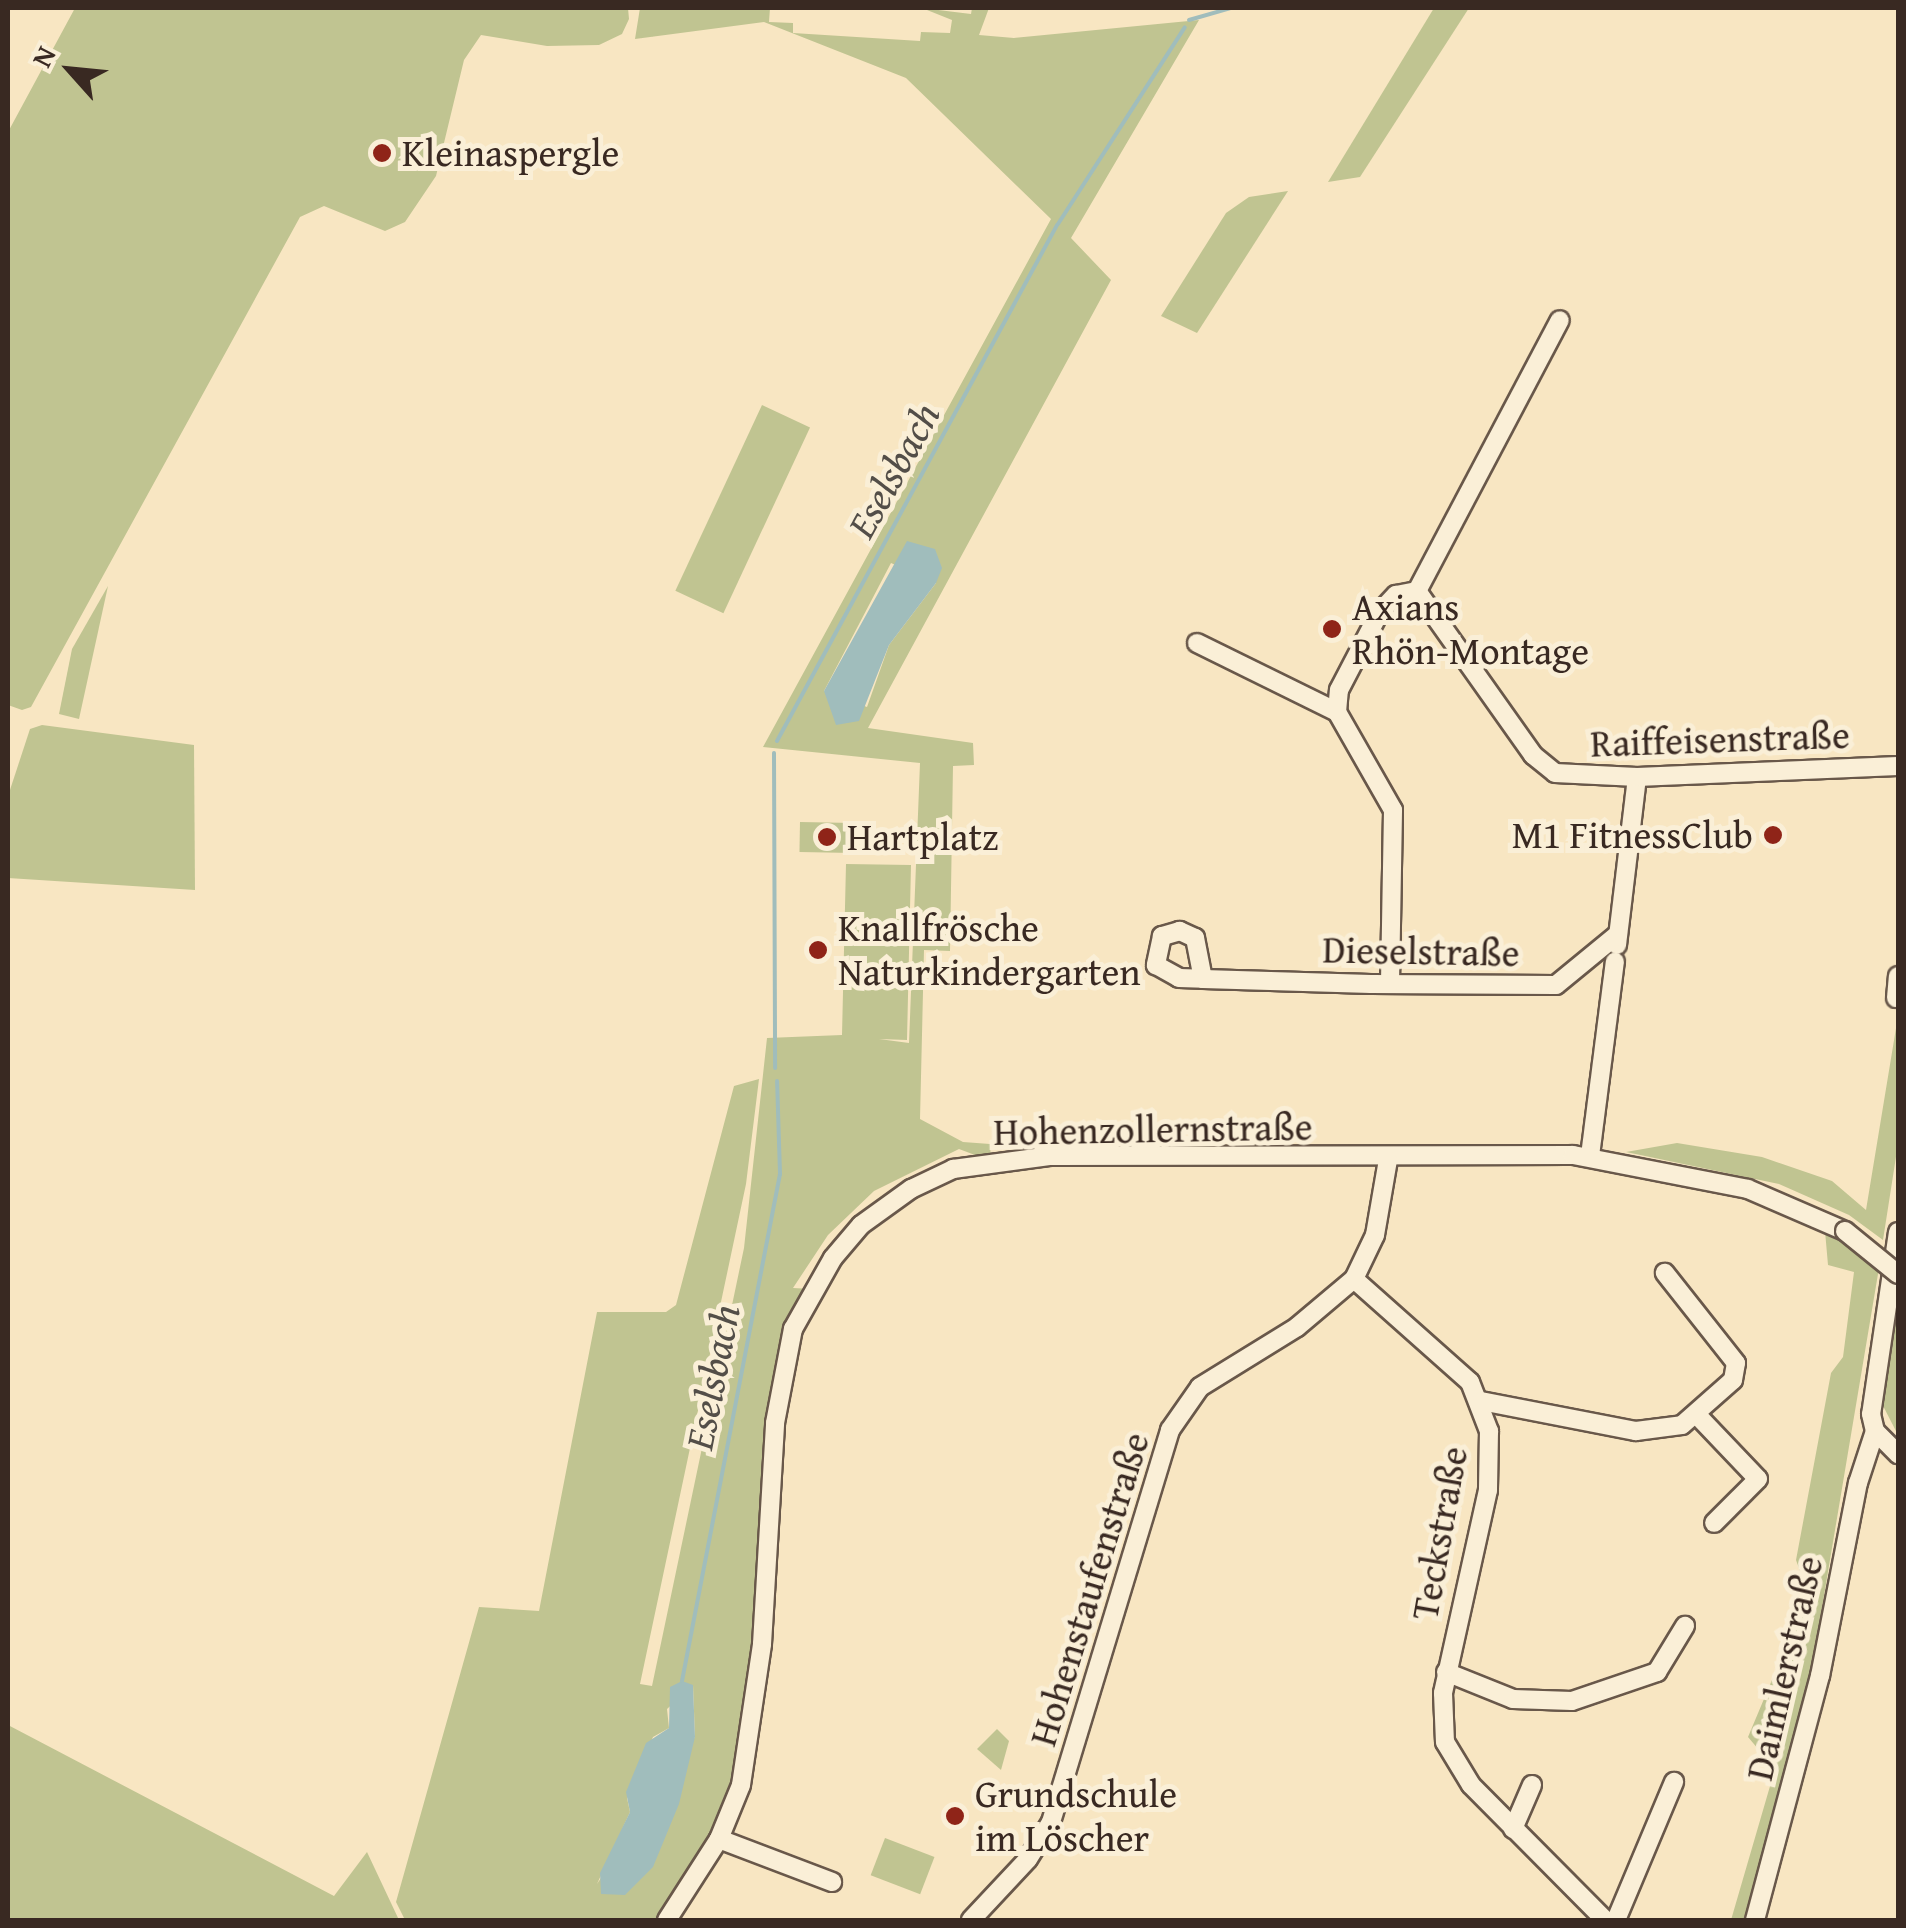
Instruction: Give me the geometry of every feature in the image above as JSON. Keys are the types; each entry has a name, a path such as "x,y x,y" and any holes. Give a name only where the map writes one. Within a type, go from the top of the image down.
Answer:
{"street":[{"path":"1336,712 1338,690 1383,606 1417,591 1560,320"},
{"name":"Raiffeisenstraße","path":"1417,591 1542,766 1564,775 1636,777 1898,766"},
{"path":"1197,643 1336,712 1393,810 1390,983"},
{"path":"1590,1156 1636,777"},
{"name":"Dieselstraße","path":"1203,979 1556,985 1616,949"},
{"path":"1896,998 1898,976"},
{"name":"Hohenzollernstraße","path":"667,1920 719,1840 741,1785 755,1708 775,1423 787,1350 812,1288 861,1226 910,1189 998,1160 1590,1156 1748,1189 1845,1230 1898,1274"},
{"name":"Hohenstaufenstraße","path":"970,1920 1028,1859 1051,1822 1160,1458 1188,1400 1234,1361 1298,1327 1354,1280 1375,1235 1388,1160"},
{"name":"Daimlerstraße","path":"1755,1920 1875,1430 1872,1393 1898,1232"},
{"path":"1480,1401 1636,1431 1661,1432 1697,1415 1733,1380 1736,1363 1664,1273"},
{"name":"Teckstraße","path":"1354,1280 1448,1359 1480,1401 1491,1464 1446,1672 1444,1742 1470,1786 1605,1920"},
{"path":"1697,1415 1758,1479 1714,1523"},
{"path":"1875,1430 1898,1454"},
{"path":"1446,1672 1513,1699 1572,1701 1657,1672 1685,1626"},
{"path":"1616,1920 1674,1782"},
{"path":"1513,1828 1532,1786"},
{"path":"719,1840 832,1882"}],"green space":[{"path":"75,8 628,8 629,19 622,34 599,45 547,46 481,35 464,60 436,176 405,222 385,231 324,206 300,217 31,707 22,710 8,705 8,132"},
{"path":"640,8 770,8 769,22 793,23 793,33 920,41 921,32 950,33 952,20 922,8 971,14 972,8 989,8 979,35 1014,38 1199,20 1071,238 1111,280 868,728 973,743 974,765 953,766 950,951 924,950 920,1119 963,1142 990,1144 991,1161 959,1149 874,1191 828,1235 793,1288 812,1289 793,1329 741,1785 667,1920 405,1920 396,1902 479,1607 539,1611 597,1312 666,1312 676,1305 734,1086 759,1079 746,1184 640,1684 652,1686 744,1248 767,1038 842,1035 846,864 911,865 907,1040 879,1039 909,1043 920,763 763,747 1051,219 906,78 764,22 635,39","holes":["891,563 936,583 889,645 867,707 824,691","693,1685 695,1737 597,1884 630,1812 627,1798 653,1737 669,1728 667,1709"]},
{"path":"1434,8 1469,8 1360,177 1328,182"},
{"path":"1288,191 1197,333 1161,316 1226,213 1249,197"},
{"path":"762,405 810,427 723,613 675,591"},
{"path":"108,586 79,719 59,714 72,649"},
{"path":"42,725 194,745 195,890 8,878 8,796 30,729"},
{"name":"Hartplatz","path":"800,822 854,823 853,853 799,852"},
{"path":"1898,1016 1898,1144 1883,1240 1849,1215 1779,1184 1626,1152 1677,1143 1762,1157 1832,1181 1866,1210"},
{"path":"1825,1231 1879,1268 1810,1679 1746,1920 1731,1920 1775,1769 1748,1737 1795,1625 1802,1577 1796,1560 1831,1373 1843,1357 1854,1272 1828,1265"},
{"path":"1896,1295 1898,1299 1898,1435 1879,1398"},
{"path":"8,1725 334,1896 367,1852 399,1920 8,1920"},
{"path":"997,1729 1009,1741 1001,1770 977,1749"},
{"path":"885,1838 934,1857 920,1894 871,1875"}],"water":[{"path":"907,541 935,549 942,568 936,583 889,645 859,721 836,725 824,691"},
{"path":"682,1681 693,1685 695,1737 679,1804 653,1867 625,1895 601,1894 600,1873 630,1812 626,1792 646,1743 669,1728 670,1687"}],"waterway":[{"name":"Eselsbach","path":"1189,20 1231,8"},
{"name":"Eselsbach","path":"1058,224 1185,27"},
{"name":"Eselsbach","path":"777,741 1057,225"},
{"name":"Eselsbach","path":"774,753 775,1068"},
{"name":"Eselsbach","path":"682,1681 780,1174 777,1081"}],"place":[{"name":"Kleinaspergle","path":"382,153"},
{"name":"Axians Rhön-Montage","path":"1332,629"},
{"name":"M1 FitnessClub","path":"1773,835"},
{"name":"Hartplatz","path":"827,837"},
{"name":"Knallfrösche Naturkindergarten","path":"818,950"},
{"name":"Grundschule im Löscher","path":"955,1816"}]}
